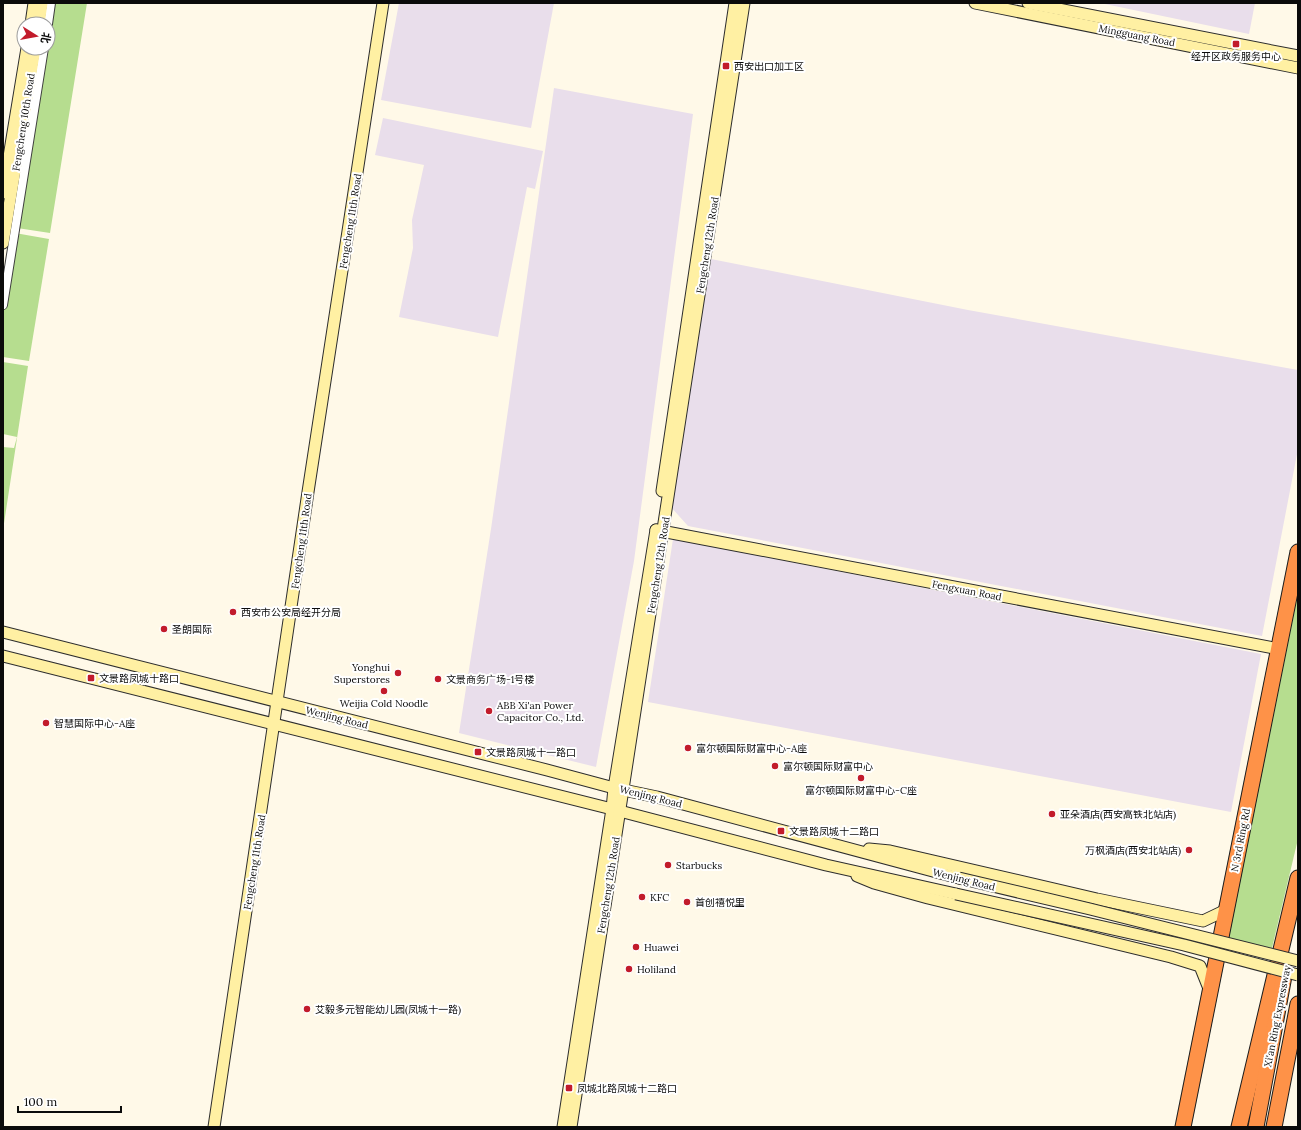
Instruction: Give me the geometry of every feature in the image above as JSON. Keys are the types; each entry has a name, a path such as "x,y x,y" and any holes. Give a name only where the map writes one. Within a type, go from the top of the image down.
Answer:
{"highway":[{"name":"N 3rd Ring Rd","path":"1183,1127 1298,552"},
{"path":"1238,1127 1298,878"},
{"name":"Xi'an Ring Expressway","path":"1256,1127 1298,905"},
{"name":"Xi'an Ring Expressway","path":"1274,1127 1298,1004"},
{"path":"1279,1127 1293,1030"}],"main road":[{"path":"32,16 34,3"},
{"path":"40,16 42,3"},
{"name":"Fengcheng 11th Road","path":"214,1127 308,492 383,3"},
{"name":"Fengcheng 12th Road","path":"660,530 735,3"},
{"name":"Fengcheng 12th Road","path":"571,1127 618,788 744,3"},
{"name":"Mingguang Road","path":"976,3 1298,68"},
{"name":"Mingguang Road","path":"1028,3 1298,56"},
{"name":"Fengcheng 10th Road","path":"3,193 26,56"},
{"name":"Fengcheng 10th Road","path":"3,243 34,56"},
{"name":"Fengxuan Road","path":"660,530 1279,649"},
{"name":"Wenjing Road","path":"3,632 618,788 959,878 1298,961"},
{"name":"Wenjing Road","path":"3,656 616,810 826,865 1184,945 1298,975"},
{"name":"Fengcheng 12th Road","path":"563,1127 616,810"},
{"path":"843,848 890,851 1097,899 1203,921 1226,910"},
{"path":"826,865 874,883 928,898 1163,955 1200,966 1210,992"}],"street":[{"path":"49,16 51,3"},
{"path":"3,305 43,56"}],"shaded area":[{"path":"399,3 554,3 531,128 381,100"},
{"path":"1100,3 1255,3 1249,34"},
{"path":"554,88 693,114 634,561 596,767 459,733 491,529"},
{"path":"383,118 543,151 535,189 527,187 498,337 399,317 413,248 412,220 424,165 375,155"},
{"path":"711,259 968,310 1298,370 1298,449 1262,636 688,526 670,506"},
{"path":"673,539 1261,654 1231,812 648,702"}],"green space":[{"path":"53,3 87,3 50,233 17,228 44,56 56,56 56,16 51,16"},
{"path":"15,233 49,239 29,361 3,357 3,305"},
{"path":"3,362 28,366 3,530 3,447 14,448 17,437 3,434"},
{"path":"1298,574 1298,839 1272,948 1227,938"}],"place":[{"name":"经开区政务服务中心","path":"1236,44"},
{"name":"西安出口加工区","path":"726,66"},
{"name":"西安市公安局经开分局","path":"233,612"},
{"name":"圣朗国际","path":"164,629"},
{"name":"Yonghui Superstores","path":"398,673"},
{"name":"文景路凤城十路口","path":"91,678"},
{"name":"文景商务广场-1号楼","path":"438,679"},
{"name":"Weijia Cold Noodle","path":"384,691"},
{"name":"ABB Xi'an Power Capacitor Co., Ltd.","path":"489,711"},
{"name":"智慧国际中心-A座","path":"46,723"},
{"name":"富尔顿国际财富中心-A座","path":"688,748"},
{"name":"文景路凤城十一路口","path":"478,752"},
{"name":"富尔顿国际财富中心","path":"775,766"},
{"name":"富尔顿国际财富中心-C座","path":"861,778"},
{"name":"亚朵酒店(西安高铁北站店)","path":"1052,814"},
{"name":"文景路凤城十二路口","path":"781,831"},
{"name":"万枫酒店(西安北站店)","path":"1189,850"},
{"name":"Starbucks","path":"668,865"},
{"name":"KFC","path":"642,897"},
{"name":"首创禧悦里","path":"687,902"},
{"name":"Huawei","path":"636,947"},
{"name":"Holiland","path":"629,969"},
{"name":"艾毅多元智能幼儿园(凤城十一路)","path":"307,1009"},
{"name":"凤城北路凤城十二路口","path":"569,1088"}]}
